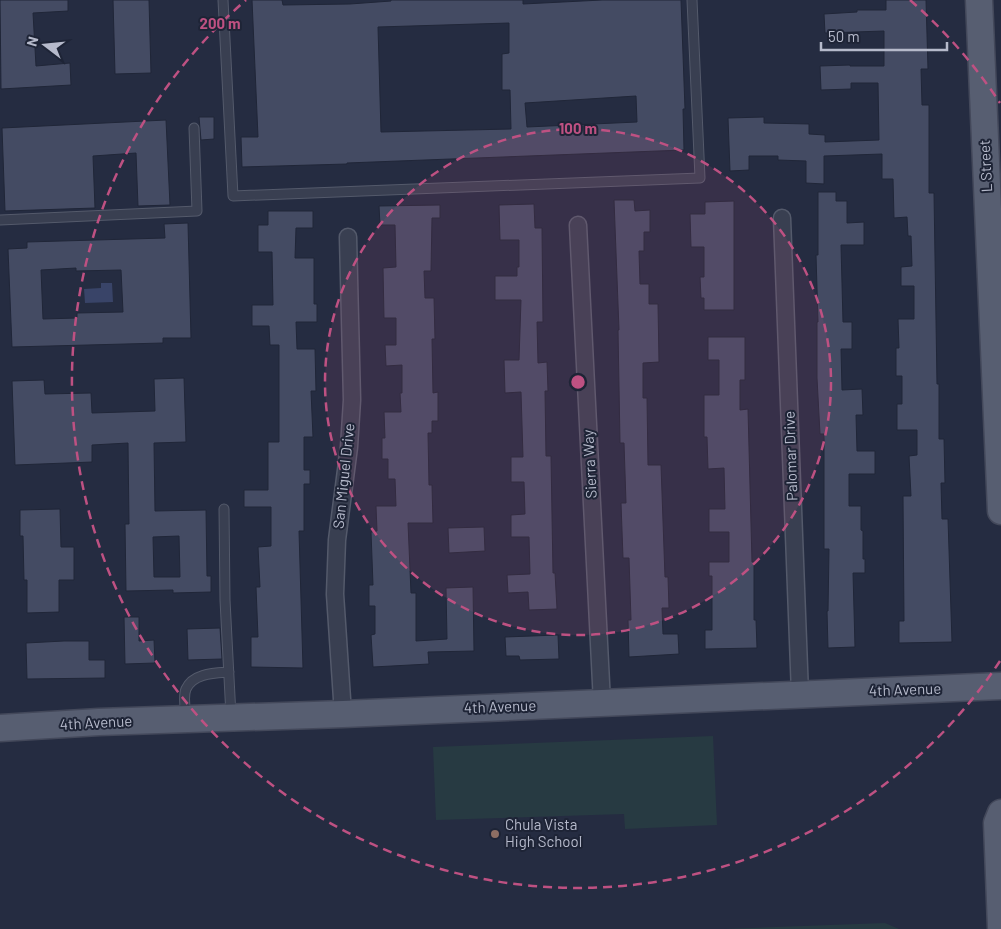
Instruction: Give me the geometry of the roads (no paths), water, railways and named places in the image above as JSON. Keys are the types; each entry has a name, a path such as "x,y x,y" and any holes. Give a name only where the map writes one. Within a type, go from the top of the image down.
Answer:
{"main road":[{"name":"L Street","path":"979,0 995,221 1001,511"},
{"name":"4th Avenue","path":"0,728 1001,686"},
{"path":"1001,814 996,823 1001,927"}],"street":[{"name":"Palomar Drive","path":"782,218 800,694"},
{"name":"Sierra Way","path":"578,224 602,703"},
{"name":"San Miguel Drive","path":"343,714 335,594 337,540 349,447 352,400 348,237"}],"lane":[{"path":"223,0 233,196 700,178 692,0"},
{"path":"0,220 197,211 194,128"},
{"path":"224,509 225,600 231,717"},
{"path":"186,719 186,688 198,677 229,672"}],"water":[{"path":"101,283 112,283 113,302 85,303 84,289 101,288"}],"place":[{"name":"Chula Vista High School","path":"495,834"}]}
